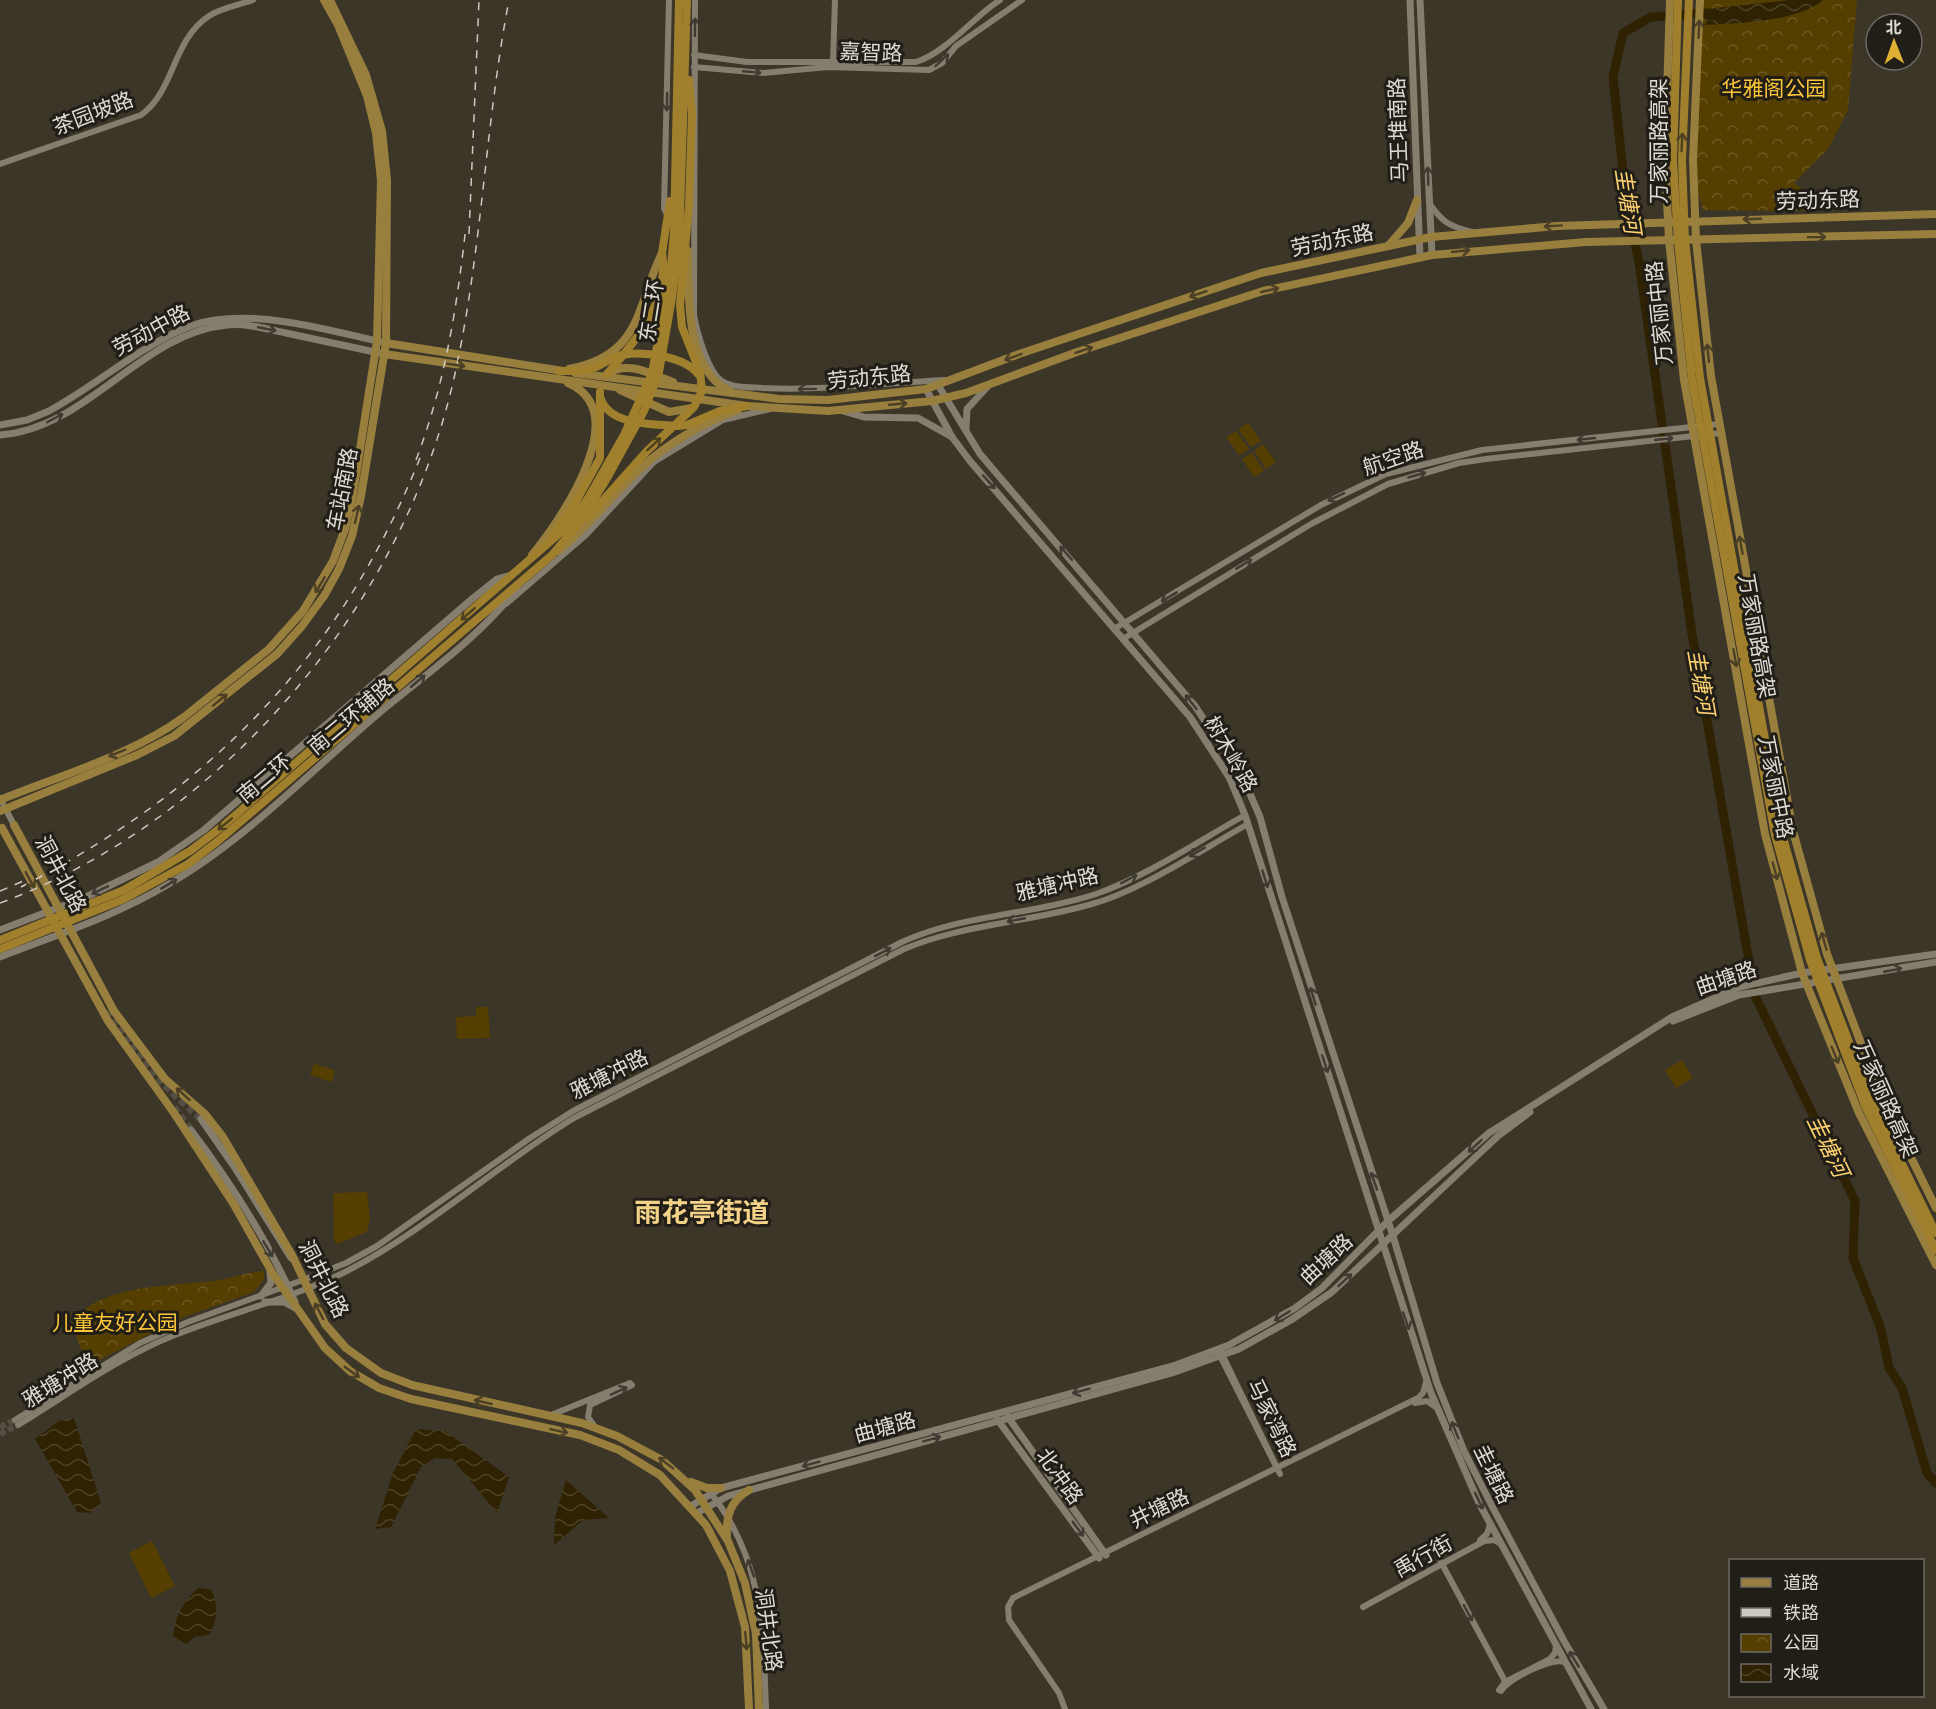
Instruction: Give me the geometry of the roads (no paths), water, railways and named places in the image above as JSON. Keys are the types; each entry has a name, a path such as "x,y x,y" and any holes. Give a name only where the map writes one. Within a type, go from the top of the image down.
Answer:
{"highway":[{"name":"东二环","path":"511,576 567,527 587,500 631,423 649,382 670,271 679,0"},
{"name":"东二环","path":"520,584 552,555 572,532 594,499 638,423 650,397 661,362 679,243 687,0"},
{"name":"万家丽路高架","path":"1678,0 1673,160 1678,241 1691,368 1775,835 1810,960 1866,1108 1936,1250"},
{"name":"万家丽路高架","path":"1689,0 1682,160 1685,240 1698,367 1782,834 1817,958 1873,1105 1936,1233"},
{"path":"572,532 647,451 694,407 700,396 702,380 685,338 681,315 692,114 686,50"},
{"path":"607,374 644,330 654,309 664,261 662,253 673,188"},
{"path":"559,371 582,371 623,355 648,356 686,363 696,370 702,380"},
{"path":"543,549 573,507 598,463 601,447 600,392 603,404 612,414 661,424 687,425 720,411 747,406"},
{"name":"南二环","path":"0,940 124,890 190,851 265,790 511,576"},
{"name":"南二环","path":"0,949 124,899 188,864 520,584"}],"main road":[{"name":"车站南路","path":"0,800 130,747 170,727 269,649 303,611 325,577 340,545 349,513 377,341 381,180 376,133 360,77 324,0"},
{"name":"车站南路","path":"3,810 137,755 174,736 277,654 308,619 332,583 346,552 357,517 386,343 387,180 382,130 366,75 330,0"},
{"name":"马王堆南路","path":"1410,0 1420,258"},
{"name":"马王堆南路","path":"1420,0 1432,255"},
{"name":"万家丽中路","path":"1670,0 1665,161 1669,240 1684,380 1765,834 1806,984 1859,1113 1936,1265"},
{"name":"万家丽中路","path":"1700,0 1693,160 1696,240 1711,376 1793,831 1833,968 1883,1101 1936,1208"},
{"path":"1388,246 1408,223 1418,200"},
{"name":"劳动东路","path":"754,397 828,400 926,389 1261,273 1431,237 1650,222 1936,214"},
{"name":"劳动东路","path":"614,387 771,409 840,410 933,401 991,384 1077,352 1263,291 1432,255 1615,241 1936,234"},
{"path":"687,238 690,327 711,375 722,387 754,397"},
{"path":"559,371 583,366 610,352 634,329 662,253"},
{"name":"劳动中路","path":"0,425 27,420 49,411 174,333 215,319 261,319 401,346 523,366 689,387"},
{"name":"劳动中路","path":"0,435 22,432 49,422 167,346 198,330 230,324 258,327 384,354 614,387"},
{"path":"607,374 624,367 637,369 689,387 754,397"},
{"path":"523,565 549,532 590,462 594,429 592,407 586,394 561,381"},
{"path":"967,435 967,409 991,384"},
{"name":"树木岭路","path":"938,385 980,454 1125,622 1207,723 1244,780 1255,805 1324,1033 1393,1236"},
{"path":"614,387 669,412 682,412 694,407"},
{"name":"树木岭路","path":"926,389 952,437 1190,717 1229,777 1248,824 1383,1244"},
{"path":"552,555 585,529 641,468 710,423 747,406"},
{"path":"840,410 864,417 918,418 952,437"},
{"name":"南二环辅路","path":"0,930 86,897 167,855 220,815 472,599 497,579 511,576"},
{"name":"南二环辅路","path":"0,957 138,901 168,885 227,844 501,609 520,584"},
{"name":"洞井北路","path":"14,825 85,962 126,1028 165,1079 205,1114 223,1137 254,1187 334,1336 381,1373 432,1390 595,1428 650,1452 683,1477 707,1507 728,1541 745,1583 754,1618 759,1709"},
{"name":"洞井北路","path":"1,826 116,1033 222,1185 268,1266 334,1358 350,1371 379,1388 411,1399 594,1440 642,1462 672,1486 697,1513 718,1546 730,1571 742,1611 749,1709"},
{"path":"45,940 68,948 103,1001 78,946 78,933 87,922"},
{"name":"曲塘路","path":"721,1488 1220,1353 1315,1294 1388,1221 1489,1133 1672,1017 1771,980 1833,968 1936,954"},
{"name":"曲塘路","path":"697,1513 717,1501 749,1490 1172,1373 1220,1353 1292,1320 1342,1284 1498,1136 1535,1109 1672,1021 1740,991 1838,980 1936,962"},
{"path":"201,1119 235,1168 280,1244 298,1267"},
{"path":"191,1130 230,1184 287,1290"},
{"name":"圭塘路","path":"1393,1236 1437,1383 1464,1451 1532,1582 1604,1709"},
{"name":"圭塘路","path":"1383,1244 1426,1381 1437,1408 1490,1524 1590,1709"},
{"path":"268,1266 271,1283 263,1299 284,1302 299,1310"},
{"name":"北冲路","path":"1004,1412 1102,1555"},
{"name":"北冲路","path":"994,1414 1102,1555"},
{"path":"683,1477 708,1491"},
{"path":"691,1506 708,1491 721,1488"},
{"path":"728,1541 728,1517 736,1499 749,1490"}],"street":[{"name":"茶园坡路","path":"0,164 141,115 157,100 182,47 194,28 211,14 253,0"},
{"path":"667,214 664,208 669,0"},
{"path":"695,0 694,315 705,352 722,381 754,397"},
{"path":"833,62 835,0"},
{"name":"嘉智路","path":"694,55 747,62 907,62 933,57 978,14 1000,0"},
{"name":"嘉智路","path":"694,67 763,73 828,67 929,70 942,63 956,46 1022,0"},
{"path":"1429,203 1441,220 1453,227 1476,233"},
{"path":"722,381 744,387 798,390 949,380"},
{"path":"501,609 586,535 654,462 723,420 771,409"},
{"name":"航空路","path":"1123,639 1311,524 1388,484 1459,463 1684,437 1719,424"},
{"name":"航空路","path":"1114,629 1321,505 1386,474 1482,450 1682,428 1694,432 1721,433"},
{"path":"1482,450 1486,459"},
{"path":"1386,474 1388,484"},
{"name":"洞井北路","path":"0,800 3,810 14,825"},
{"name":"雅塘冲路","path":"305,1284 377,1246 530,1138 573,1111 902,942 951,924 1071,901 1112,888 1245,816"},
{"name":"雅塘冲路","path":"17,1423 143,1350 174,1335 287,1290 348,1270 388,1247 535,1142 574,1118 904,949 952,932 1093,904 1132,887 1248,824"},
{"name":"马家湾路","path":"1220,1353 1278,1470"},
{"name":"井塘路","path":"1278,1470 1418,1398 1424,1393 1426,1381"},
{"path":"541,1415 566,1411 630,1383 632,1385 590,1405 588,1417 595,1428"},
{"name":"井塘路","path":"1066,1709 1059,1692 1013,1627 1008,1616 1008,1607 1018,1594 1419,1401 1430,1402 1437,1408"},
{"path":"708,1491 728,1517 746,1553 757,1589 766,1709"},
{"name":"禹行街","path":"1441,1563 1485,1537 1490,1524"},
{"name":"禹行街","path":"1362,1606 1486,1540 1501,1544"},
{"path":"1441,1563 1506,1683"},
{"path":"1506,1683 1550,1659 1555,1653 1556,1645"},
{"path":"1506,1683 1551,1661 1564,1662"}],"water":[{"path":"1789,0 1823,0 1798,13 1783,17 1705,25 1708,16 1707,9"},
{"path":"74,1418 101,1503 90,1513 77,1512 35,1439 59,1421"},
{"path":"416,1429 445,1431 509,1477 497,1513 452,1459 435,1458 421,1467 391,1527 375,1529 393,1473"},
{"path":"566,1480 609,1518 583,1520 554,1545 555,1517"},
{"path":"198,1588 212,1590 216,1607 215,1618 209,1635 195,1637 186,1644 173,1636 178,1615 187,1599"}],"waterway":[{"name":"圭塘河","path":"1715,16 1708,16 1708,13 1651,17 1623,33 1613,77 1626,200 1639,262 1692,634 1755,996 1855,1201 1853,1258 1881,1329 1889,1368 1902,1388 1927,1473 1936,1483"}],"tunnel":[{"path":"110,1009 138,1055 201,1119"},
{"path":"174,1107 191,1130"},
{"path":"0,1427 15,1420"},
{"path":"0,1434 18,1425"}],"railway":[{"path":"469,234 479,0"},
{"path":"0,903 81,867 157,819 227,761 290,696 346,623 392,545 429,463 454,378 471,284 494,94 509,0"},
{"path":"416,460 442,374 466,226"},
{"path":"21,887 90,848 153,806 211,759 264,709 311,653 353,592 390,526 422,453"},
{"path":"0,891 28,879"}],"district":[{"name":"雨花亭街道","path":"702,1213"}],"park label":[{"name":"华雅阁公园","path":"1774,88"},
{"name":"儿童友好公园","path":"115,1322"}]}
